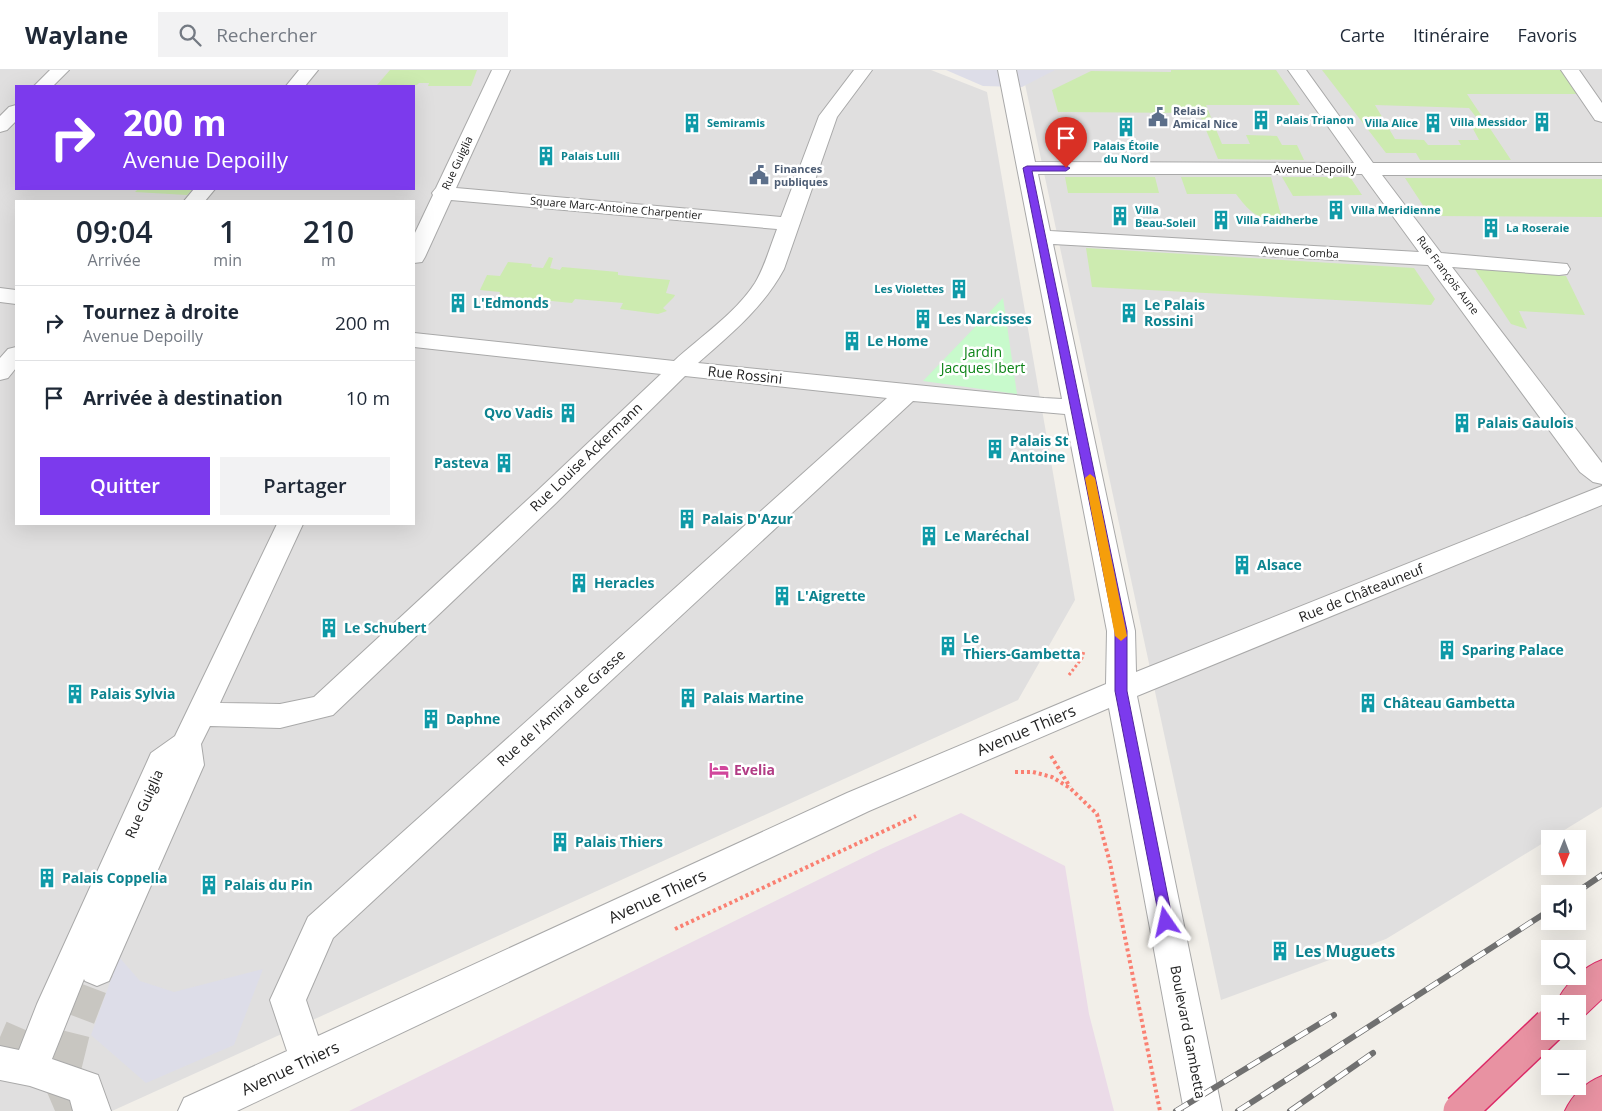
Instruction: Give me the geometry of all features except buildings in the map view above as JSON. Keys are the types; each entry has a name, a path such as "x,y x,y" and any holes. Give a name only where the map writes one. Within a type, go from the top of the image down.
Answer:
{"highway":[{"path":"1582,995 1602,976"},
{"path":"1460,1111 1541,1034"},
{"path":"1584,1111 1602,1094"}],"street":[{"path":"44,85 60,70"},
{"path":"296,85 309,70"},
{"name":"Rue Guiglia","path":"415,255 442,193 501,70"},
{"name":"Rue Louise Ackermann","path":"200,714 280,716 324,707 680,368 748,307 766,286 828,116 863,70"},
{"name":"Boulevard Gambetta","path":"1007,70 1121,631 1121,691 1203,1111"},
{"name":"Rue François Aune","path":"1297,70 1368,169 1437,259 1589,466 1602,476"},
{"path":"1570,70 1602,116"},
{"path":"0,126 15,112"},
{"name":"Avenue Depoilly","path":"1027,168 1602,170"},
{"path":"195,200 204,190"},
{"name":"Square Marc-Antoine Charpentier","path":"442,193 789,224"},
{"name":"Avenue Comba","path":"1041,237 1437,259 1559,269"},
{"path":"0,295 15,297"},
{"name":"Rue Rossini","path":"415,340 907,393 1044,406 1076,407"},
{"path":"0,372 15,355"},
{"name":"Rue de l'Amiral de Grasse","path":"308,1060 288,1000 320,928 907,393"},
{"name":"Rue de Châteauneuf","path":"1121,691 1602,495"},
{"name":"Rue Guiglia","path":"15,1066 59,995 162,762 186,744 290,525"},
{"name":"Avenue Thiers","path":"197,1111 858,802 1121,691"},
{"path":"97,970 189,765 186,744"},
{"path":"15,1066 86,1087 92,1111"}],"path":[{"path":"1010,772 1033,772 1052,777 1070,788 1097,814 1110,863 1160,1111"},
{"path":"666,933 920,814"}],"shaded area":[{"path":"0,70 931,70 987,92 1075,600 1018,700 112,1111 0,1111"},
{"path":"946,70 1055,70 1022,87 983,86"},
{"path":"1022,70 1602,70 1602,807 1564,830 1541,830 1541,844 1386,939 1221,1000"},
{"path":"961,813 1065,866 1089,1014 1114,1111 349,1111 881,849"},
{"path":"119,957 140,981 174,992 263,969 234,1045 146,1083 91,1035"}],"green space":[{"path":"390,70 477,70 471,86 428,86 429,83 419,83 417,85 377,85"},
{"path":"1171,70 1276,70 1300,105 1206,105 1222,144 1250,144 1246,135 1277,136 1282,145 1297,145 1304,160 1218,159 1199,113 1058,112 1052,90 1091,71 1171,72"},
{"path":"1322,70 1564,70 1581,94 1467,94 1511,160 1420,160 1416,153 1386,153","holes":["1375,105 1469,108 1483,126 1472,127 1479,140 1458,140 1461,145 1428,145 1424,140 1395,139"]},
{"path":"1065,177 1155,177 1159,193 1068,193"},
{"path":"1181,177 1271,177 1283,223 1261,217 1251,211 1236,194 1187,194"},
{"path":"1282,177 1350,177 1362,195 1293,196"},
{"path":"1405,178 1602,179 1602,217 1430,216"},
{"path":"137,190 192,190 187,195 135,192"},
{"path":"1086,248 1414,268 1435,299 1431,305 1092,287"},
{"path":"549,257 553,258 550,268 560,270 562,267 618,272 618,275 670,280 666,293 675,295 663,308 667,311 658,314 620,309 623,303 575,299 572,303 499,296 500,292 480,290 487,275 500,276 508,262 532,264 531,267 543,268"},
{"path":"1474,268 1566,276 1585,315 1519,311 1527,329 1511,324"},
{"name":"Jardin Jacques Ibert","path":"1003,298 1017,394 923,381"}],"tunnel":[{"path":"73,1111 61,1083 74,1030 97,970"},
{"path":"0,1037 23,1047 47,1070"}],"railway":[{"path":"1586,886 1602,875"},
{"path":"1238,1111 1541,916"},
{"path":"1176,1111 1334,1015"},
{"path":"1290,1111 1373,1053"}],"slow traffic":[{"path":"1090,478 1121,636"}],"place":[{"name":"Relais Amical Nice","path":"1158,117"},
{"name":"Palais Trianon","path":"1261,120"},
{"name":"Villa Messidor","path":"1542,122"},
{"name":"Semiramis","path":"692,123"},
{"name":"Villa Alice","path":"1433,123"},
{"name":"Palais Étoile du Nord","path":"1126,127"},
{"name":"Palais Lulli","path":"546,156"},
{"name":"Finances publiques","path":"759,175"},
{"name":"Villa Meridienne","path":"1336,210"},
{"name":"Villa Beau-Soleil","path":"1120,216"},
{"name":"Villa Faidherbe","path":"1221,220"},
{"name":"La Roseraie","path":"1491,228"},
{"name":"Les Violettes","path":"959,289"},
{"name":"L'Edmonds","path":"458,303"},
{"name":"Le Palais Rossini","path":"1129,313"},
{"name":"Les Narcisses","path":"923,319"},
{"name":"Le Home","path":"852,341"},
{"name":"Qvo Vadis","path":"568,413"},
{"name":"Palais Gaulois","path":"1462,423"},
{"name":"Palais St Antoine","path":"995,449"},
{"name":"Pasteva","path":"504,463"},
{"name":"Palais D'Azur","path":"687,519"},
{"name":"Le Maréchal","path":"929,536"},
{"name":"Alsace","path":"1242,565"},
{"name":"Heracles","path":"579,583"},
{"name":"L'Aigrette","path":"782,596"},
{"name":"Le Schubert","path":"329,628"},
{"name":"Le Thiers-Gambetta","path":"948,646"},
{"name":"Sparing Palace","path":"1447,650"},
{"name":"Palais Sylvia","path":"75,694"},
{"name":"Palais Martine","path":"688,698"},
{"name":"Château Gambetta","path":"1368,703"},
{"name":"Daphne","path":"431,719"},
{"name":"Evelia","path":"719,770"},
{"name":"Palais Thiers","path":"560,842"},
{"name":"Palais Coppelia","path":"47,878"},
{"name":"Palais du Pin","path":"209,885"},
{"name":"Les Muguets","path":"1280,951"}],"route":[{"path":"1066,168 1027,168 1121,631 1121,691 1166,922"}]}
